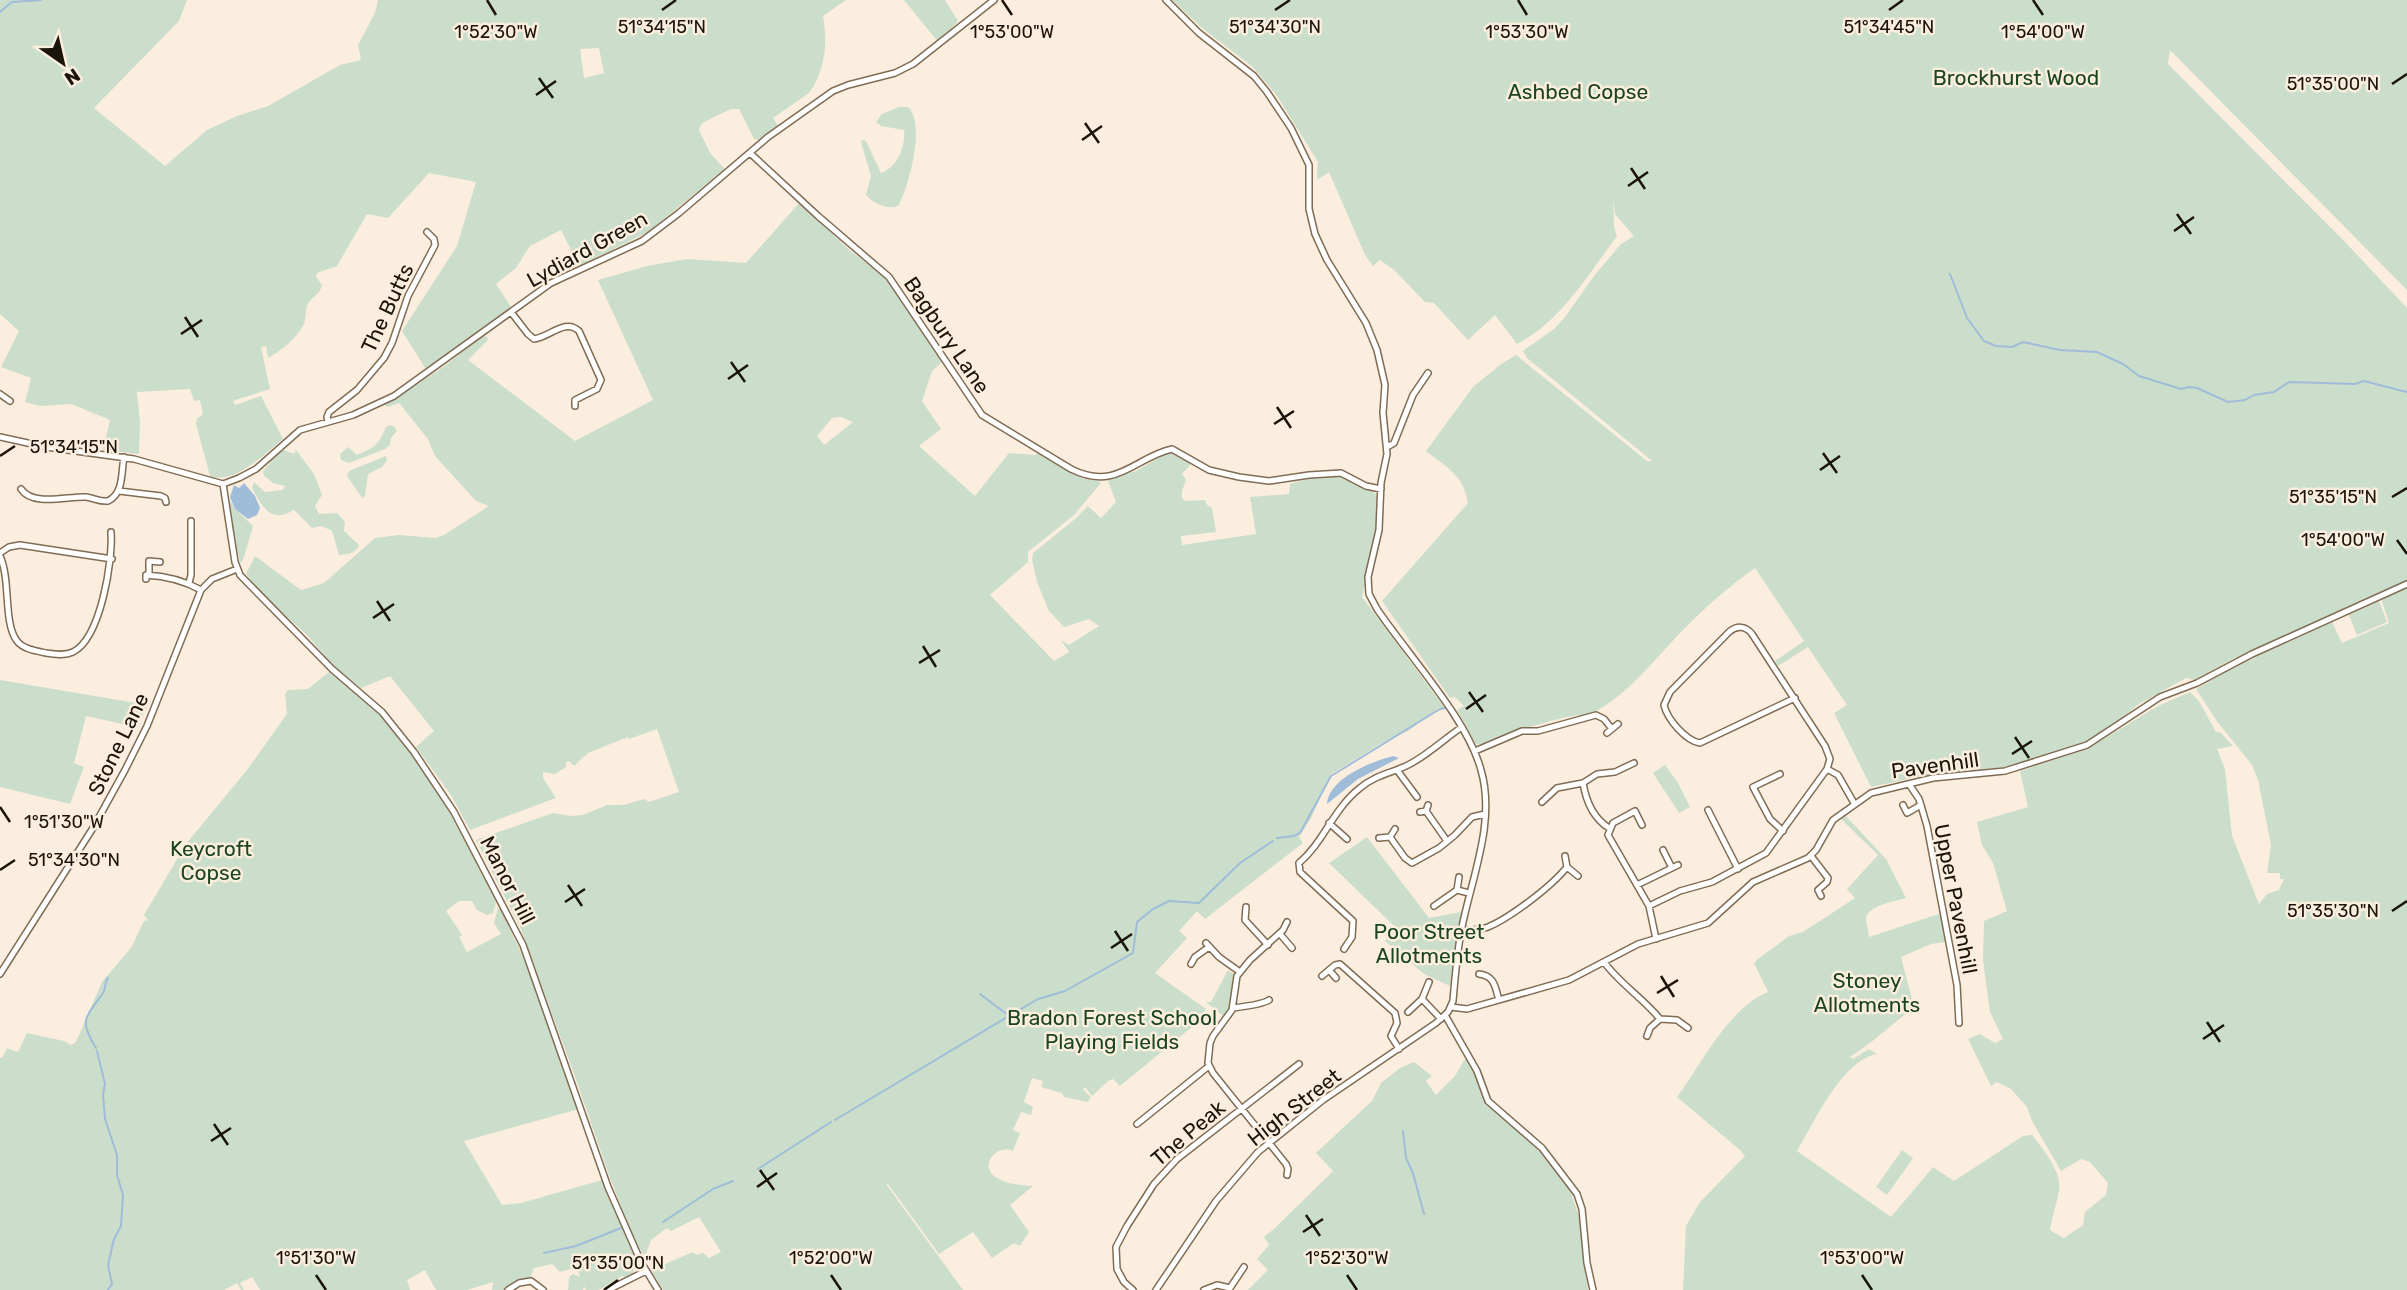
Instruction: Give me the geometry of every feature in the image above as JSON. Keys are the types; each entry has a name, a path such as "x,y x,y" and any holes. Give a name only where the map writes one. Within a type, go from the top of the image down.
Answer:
{"street":[{"name":"Lydiard Green","path":"223,484 256,469 300,430 363,412 394,397 559,278 648,237 784,125 837,88 895,74 916,62 994,0"},
{"path":"1166,0 1199,33 1254,76 1291,128 1309,165 1312,228 1327,260 1359,310 1375,343 1384,375 1383,412 1387,447 1379,530 1368,578 1369,594 1462,727 1475,751 1483,776 1485,814 1481,843 1461,931 1451,1007 1464,1010 1569,980 1630,947 1708,923 1749,884 1811,856 1826,874 1830,884 1818,890 1821,896"},
{"name":"Bagbury Lane","path":"750,153 888,276 982,415 1071,469 1086,475 1114,474 1172,449 1209,470 1250,480 1269,481 1341,473 1366,486 1381,489"},
{"name":"The Butts","path":"328,422 330,412 357,390 387,353 408,296 435,245 434,239 427,232"},
{"path":"511,312 534,339 573,324 580,333 601,380 597,389 573,401"},
{"path":"1387,447 1394,443 1413,395 1428,373"},
{"path":"0,394 10,401"},
{"path":"0,437 46,447 124,457 223,484 237,569 212,579 201,590 189,583 148,577 149,561 160,562"},
{"path":"21,493 51,499 84,497 105,502 113,499 119,491 124,457"},
{"path":"119,491 161,496 166,502"},
{"path":"189,583 191,521"},
{"path":"111,532 112,559 106,588 89,634 79,648 61,655 27,648 16,640 11,625 5,573 0,555 9,547 20,545 112,559"},
{"name":"Manor Hill","path":"237,569 254,591 332,669 386,716 433,778 454,812 523,945 605,1180 646,1271 658,1290"},
{"name":"Pavenhill","path":"1811,856 1832,822 1854,803 1877,790 1933,778 2005,771 2087,745 2160,697 2197,683 2252,654 2407,584"},
{"name":"Stone Lane","path":"0,974 93,828 125,771 147,726 201,590"},
{"path":"1649,906 1680,891 1712,883 1766,853 1827,769 1830,761 1829,754 1794,698 1746,629 1732,629 1670,692 1664,705 1667,713 1688,739 1700,743 1794,698"},
{"path":"1475,751 1522,731 1538,731 1596,715 1604,719 1612,729"},
{"path":"1343,949 1352,937 1353,922 1318,891 1298,869 1299,863 1316,846 1336,812 1360,788 1379,775 1418,760 1462,727"},
{"path":"1544,798 1558,788 1583,783 1597,774 1615,772 1631,763"},
{"path":"1827,769 1838,775 1854,803"},
{"path":"1397,770 1418,797"},
{"path":"1745,791 1780,774"},
{"path":"1583,783 1590,807 1609,828"},
{"name":"Upper Pavenhill","path":"1909,784 1921,805 1927,826 1957,985 1959,1023"},
{"path":"1753,787 1770,819 1783,831"},
{"path":"1903,805 1907,813 1921,805"},
{"path":"1425,809 1447,841"},
{"path":"1709,810 1738,869"},
{"path":"1642,825 1635,811 1616,820 1609,828 1610,841 1649,906 1656,939"},
{"path":"1390,837 1414,866 1447,841 1472,817 1485,814"},
{"path":"1329,823 1347,839"},
{"path":"1390,837 1395,829"},
{"path":"1379,838 1390,837"},
{"path":"1637,885 1675,866 1663,850"},
{"path":"1565,856 1567,867 1578,876"},
{"path":"1461,931 1485,928 1493,924 1526,903 1567,867"},
{"path":"1434,906 1457,890 1459,877"},
{"path":"1457,890 1469,893"},
{"path":"1245,907 1245,920 1268,944"},
{"path":"1287,922 1280,934 1240,972 1235,983 1233,1008 1209,1046 1209,1066 1290,1172"},
{"path":"1280,934 1293,948"},
{"path":"1191,964 1207,945 1240,972"},
{"path":"1604,962 1616,978 1645,1002 1660,1019"},
{"path":"1322,976 1340,964 1395,1013 1397,1023 1391,1036 1399,1049"},
{"path":"1329,970 1336,978"},
{"path":"1483,972 1492,979 1499,1000"},
{"path":"1408,1012 1422,999 1429,982"},
{"path":"1422,999 1443,1017 1476,1071 1488,1101 1542,1148 1577,1194 1582,1209 1587,1263 1593,1290"},
{"path":"1233,1008 1251,1003 1264,1004 1269,1000"},
{"name":"High Street","path":"1160,1289 1216,1201 1268,1143 1324,1100 1443,1017 1451,1007"},
{"path":"1647,1036 1650,1028 1660,1019 1674,1019 1688,1028"},
{"name":"The Peak","path":"1133,1290 1121,1276 1115,1259 1117,1243 1154,1184 1169,1166 1298,1064"},
{"path":"1137,1124 1209,1066"},
{"path":"1204,1290 1217,1285 1230,1288 1244,1267"},
{"path":"608,1290 646,1271"},
{"path":"508,1290 529,1280 543,1290"}],"green space":[{"path":"0,0 187,0 179,21 94,108 165,166 207,130 268,106 340,65 361,60 358,45 375,13 378,0 846,0 823,16 825,46 819,75 809,93 773,118 778,126 760,140 754,139 739,109 731,109 702,123 699,130 710,153 725,169 648,232 579,266 561,230 530,246 516,268 496,284 512,308 427,371 402,331 457,246 476,182 429,173 388,218 367,214 337,266 317,273 316,277 322,285 307,305 304,324 298,334 268,358 266,346 261,347 270,389 233,401 235,405 261,396 283,439 258,460 229,476 210,476 196,424 203,414 200,400 194,401 190,389 137,392 139,454 103,450 110,420 71,404 40,406 25,402 31,378 1,367 19,331 0,314","holes":["599,48 604,73 584,78 580,49"]},
{"path":"904,0 945,0 958,21 939,43"},
{"path":"1172,0 2407,0 2407,290 2170,50 2168,64 2407,308 2407,580 2231,660 2194,680 2186,678 2139,704 2104,732 2086,742 2012,766 1922,776 1871,787 1834,713 1847,705 1808,647 1778,666 1775,661 1804,641 1755,568 1705,609 1625,691 1595,712 1580,718 1578,715 1553,720 1482,745 1476,744 1457,710 1464,706 1455,697 1450,698 1382,601 1468,503 1458,478 1426,451 1473,387 1516,355 1647,461 1652,461 1527,358 1523,351 1554,329 1621,244 1634,236 1615,214 1613,199 1617,236 1573,296 1547,323 1517,344 1495,315 1468,340 1434,303 1425,302 1394,270 1380,260 1373,266 1365,255 1329,172 1317,180 1318,162 1277,96 1253,67 1203,29"},
{"path":"899,107 908,107 913,115 916,127 914,155 898,206 885,207 866,195 871,176 861,142 864,139 867,143 881,173 892,166 902,149 904,130 881,126 876,122 882,114"},
{"name":"Bradon Forest School Playing Fields","path":"800,202 848,249 885,277 942,362 932,371 922,401 941,429 919,446 975,496 1009,453 1036,455 1038,452 1084,479 1101,483 1074,515 1028,552 1028,562 990,595 1054,661 1069,652 1061,640 1069,645 1099,626 1089,619 1064,627 1049,611 1037,582 1033,553 1088,506 1101,518 1116,502 1107,478 1136,471 1169,452 1191,464 1182,474 1186,480 1182,498 1185,501 1205,500 1212,508 1216,532 1181,536 1182,545 1256,534 1250,497 1289,494 1290,484 1304,480 1334,476 1375,493 1378,498 1378,523 1362,597 1446,709 1439,708 1408,731 1382,743 1331,774 1299,837 1303,843 1205,919 1197,911 1179,931 1187,938 1155,973 1206,1009 1192,1027 1120,1086 1113,1079 1092,1096 1085,1087 1083,1090 1091,1097 1088,1102 1064,1097 1062,1093 1041,1087 1043,1081 1032,1078 1024,1102 1033,1107 1031,1115 1021,1112 1013,1130 1020,1133 1013,1151 1001,1150 989,1161 990,1171 1002,1181 1033,1186 1010,1205 1029,1232 1020,1246 1014,1243 992,1258 973,1232 939,1254 886,1184 963,1290 663,1290 651,1270 693,1252 696,1255 703,1253 709,1258 721,1252 699,1217 671,1231 667,1228 651,1240 645,1257 633,1237 520,927 476,840 553,813 583,815 607,805 623,805 644,799 649,802 679,792 657,729 588,753 574,766 569,761 566,762 566,767 555,774 543,772 543,778 556,798 470,830 451,795 416,747 434,731 390,676 361,688 334,667 306,634 261,594 246,574 255,556 301,590 324,583 375,538 399,535 435,538 489,506 476,501 435,456 428,439 399,403 387,407 384,404 439,370 484,335 488,338 487,341 468,360 575,441 653,400 598,280 647,266 687,259 746,263","holes":["841,417 853,422 824,445 817,436 832,418"]},
{"path":"390,425 397,431 385,449 349,463 341,460 340,454 348,447 357,455 372,448"},
{"path":"284,450 294,454 296,450 314,474 322,495 315,506 319,514 337,513 345,522 344,531 359,545 354,552 339,555 332,531 322,526 312,528 294,510 279,515 264,507 252,488 254,482 265,492 283,490 285,486 273,483 264,476 263,471"},
{"path":"386,456 387,460 382,467 368,474 365,496 362,498 347,476 349,471"},
{"path":"227,495 235,509 253,526 240,563 228,512"},
{"name":"Stoney Allotments","path":"2407,588 2407,1290 1683,1290 1686,1226 1700,1202 1745,1156 1677,1097 1728,1023 1741,1010 1768,992 1754,963 1789,936 1803,932 1855,898 1847,889 1878,855 1841,819 1844,814 1886,859 1906,898 1882,905 1867,914 1869,937 1942,913 1946,942 1931,944 1901,957 1914,1007 1850,1057 1853,1059 1869,1049 1877,1054 1864,1059 1841,1080 1797,1151 1891,1217 1933,1167 1954,1181 2023,1136 2032,1135 2051,1161 2058,1176 2058,1195 2050,1230 2064,1238 2083,1225 2085,1212 2106,1195 2108,1183 2090,1162 2081,1159 2061,1171 2032,1121 2027,1107 2011,1089 1997,1082 1991,1086 1968,1039 1980,1034 1995,1043 2003,1039 1990,1012 1983,960 1984,921 2007,911 1993,863 1982,845 1977,822 2028,807 2020,771 2089,748 2158,706 2190,692 2199,701 2216,732 2220,732 2233,746 2217,749 2225,769 2232,836 2259,904 2267,894 2279,890 2284,879 2280,879 2280,873 2267,873 2271,845 2258,780 2252,765 2216,720 2196,689 2234,667 2332,622 2342,643 2389,623 2381,598"},
{"path":"2379,601 2387,622 2357,635 2349,615"},
{"name":"Keycroft Copse","path":"330,671 394,727 437,789 496,902 493,913 487,915 477,910 472,901 459,901 446,911 462,935 459,937 467,952 501,934 494,923 498,908 501,910 523,956 579,1109 464,1141 502,1205 521,1203 602,1180 636,1261 633,1274 628,1279 622,1276 599,1290 586,1290 584,1286 583,1290 568,1290 569,1277 573,1274 580,1277 577,1267 560,1272 552,1264 534,1268 530,1278 507,1290 492,1290 493,1282 467,1290 436,1290 425,1270 407,1280 410,1290 260,1290 252,1277 240,1283 244,1290 241,1290 237,1283 224,1290 0,1290 0,1058 7,1048 18,1052 27,1033 71,1045 76,1042 102,982 131,948 144,921 148,920 144,915 186,844 247,770 287,714 285,694 288,690 308,689"},
{"path":"0,680 148,705 137,727 86,716 74,763 84,767 70,804 0,787"},
{"path":"1665,765 1690,807 1679,813 1653,773"},
{"name":"Poor Street Allotments","path":"1367,837 1429,918 1461,912 1450,986 1424,974 1385,941 1396,928 1329,863"},
{"path":"1228,970 1235,975 1230,1007 1224,1017 1206,1002 1211,1002"},
{"path":"1466,1057 1473,1067 1487,1104 1538,1149 1569,1187 1580,1219 1588,1290 1248,1290 1268,1270 1257,1259 1269,1245 1264,1237 1333,1171 1316,1153 1372,1101 1381,1083 1400,1068 1414,1062 1432,1076 1426,1081 1436,1095 1455,1076"},
{"path":"1902,1150 1913,1158 1887,1195 1876,1187"}],"water":[{"path":"244,483 255,496 260,508 257,515 248,519 235,509 230,497 234,485 239,488"},
{"path":"1393,756 1399,758 1358,779 1327,804 1335,786 1352,772"}],"waterway":[{"path":"0,12 12,2 41,0"},
{"path":"1950,274 1967,318 1984,341 1996,346 2012,347 2023,342 2060,350 2097,352 2123,364 2139,376 2181,389 2197,388 2228,402 2274,392 2289,382 2355,384 2364,381 2407,392"},
{"path":"1277,838 1300,833 1331,776 1440,709 1446,708"},
{"path":"1009,1016 1038,999 1065,991 1133,953 1137,922 1153,909 1169,901 1199,903 1240,863 1273,841"},
{"path":"96,1048 87,1031 86,1019 104,991 108,978"},
{"path":"835,1120 1009,1016 980,994"},
{"path":"97,1051 105,1084 105,1119 117,1155 117,1175 123,1195 121,1226 114,1239 108,1265 112,1284 108,1290"},
{"path":"758,1169 831,1122"},
{"path":"1403,1131 1406,1158 1424,1214"},
{"path":"663,1222 713,1189 733,1181"},
{"path":"544,1253 576,1246 621,1228"}],"park label":[{"name":"Brockhurst Wood","path":"2016,77"},
{"name":"Ashbed Copse","path":"1578,91"}]}
